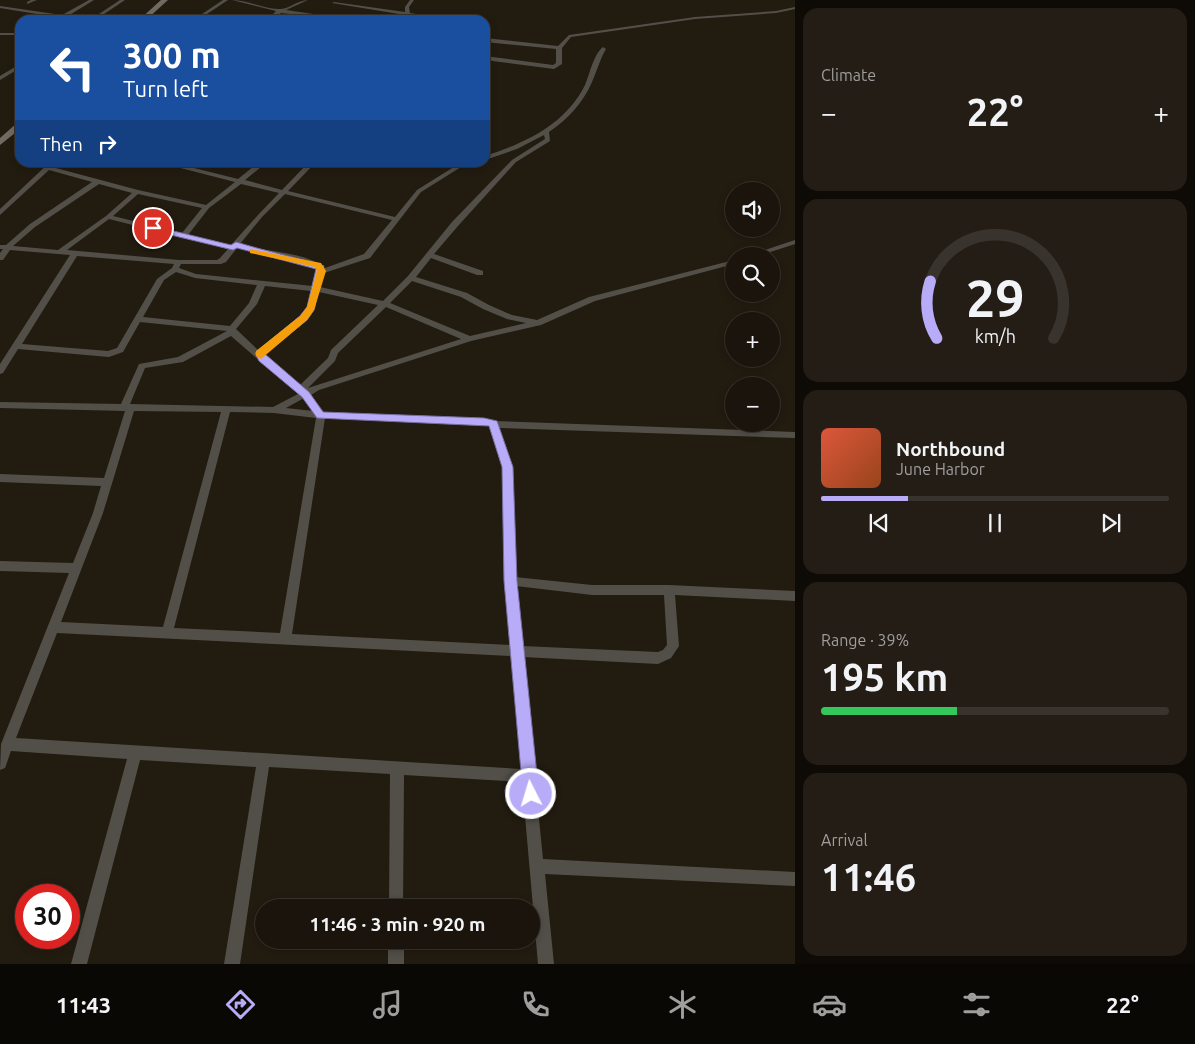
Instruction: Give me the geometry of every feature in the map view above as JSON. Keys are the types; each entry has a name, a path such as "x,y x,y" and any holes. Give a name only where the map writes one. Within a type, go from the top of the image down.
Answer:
{"main road":[{"path":"148,15 165,0"},
{"path":"155,15 172,0"},
{"path":"0,142 15,129"},
{"path":"0,150 15,137"}],"street":[{"path":"29,3 35,0"},
{"path":"66,15 92,0"},
{"path":"100,15 123,0"},
{"path":"202,15 226,0"},
{"path":"234,0 280,11 312,15"},
{"path":"250,4 258,0"},
{"path":"275,15 306,0"},
{"path":"408,14 407,7 412,0"},
{"path":"334,3 415,15"},
{"path":"0,6 52,15"},
{"path":"490,59 554,66 559,64 559,48 569,36 695,18 776,12 795,8"},
{"path":"0,34 13,34"},
{"path":"0,42 13,34"},
{"path":"490,41 559,48"},
{"path":"490,156 520,146 562,120 580,100 587,87 595,61 603,49"},
{"path":"0,78 15,69"},
{"path":"303,393 332,359 334,352 411,278 455,224 514,162 548,140 546,130"},
{"path":"0,213 49,167"},
{"path":"57,167 136,192 207,207"},
{"path":"181,167 396,220"},
{"path":"182,236 207,207 258,167"},
{"path":"4,247 62,251 177,265 218,262 233,249 260,216 285,193 308,167"},
{"path":"322,271 367,256 419,192 457,167"},
{"path":"0,258 4,247 98,181"},
{"path":"62,251 108,217 136,192"},
{"path":"108,217 233,249 247,250 318,265 322,271 311,308 303,318 260,353"},
{"path":"779,247 795,242"},
{"path":"0,371 75,253"},
{"path":"430,255 480,273"},
{"path":"274,410 303,393 316,388 469,339 538,323 592,299 725,264"},
{"path":"177,265 195,276 317,289 386,304 469,339"},
{"path":"16,346 109,354 120,350 161,279 177,265"},
{"path":"411,278 464,295 510,317 538,323"},
{"path":"0,763 98,513 128,406 142,366 180,360 232,331 253,304 262,283"},
{"path":"139,319 232,331 260,353 262,359 303,393 320,416 285,638"},
{"path":"0,405 274,410 320,416 484,421 493,424 795,435"},
{"path":"167,633 226,409"},
{"path":"493,424 507,467 510,581 530,776 546,964"},
{"path":"0,478 107,482"},
{"path":"0,566 75,568"},
{"path":"510,581 592,590 669,590 795,596"},
{"path":"52,627 658,658 667,654 673,646 669,590"},
{"path":"7,744 263,762 397,767 530,776"},
{"path":"79,964 135,754"},
{"path":"232,964 263,762"},
{"path":"396,899 397,767"},
{"path":"537,866 795,879"},
{"path":"396,949 396,964"}],"slow traffic":[{"path":"253,251 318,265 322,271 311,308 293,327 260,353 261,356"}],"route":[{"path":"153,228 233,248 236,245 247,250 318,265 321,268 322,271 311,308 293,327 260,353 262,359 306,395 320,416 484,421 493,424 507,467 510,581 531,794"}]}
